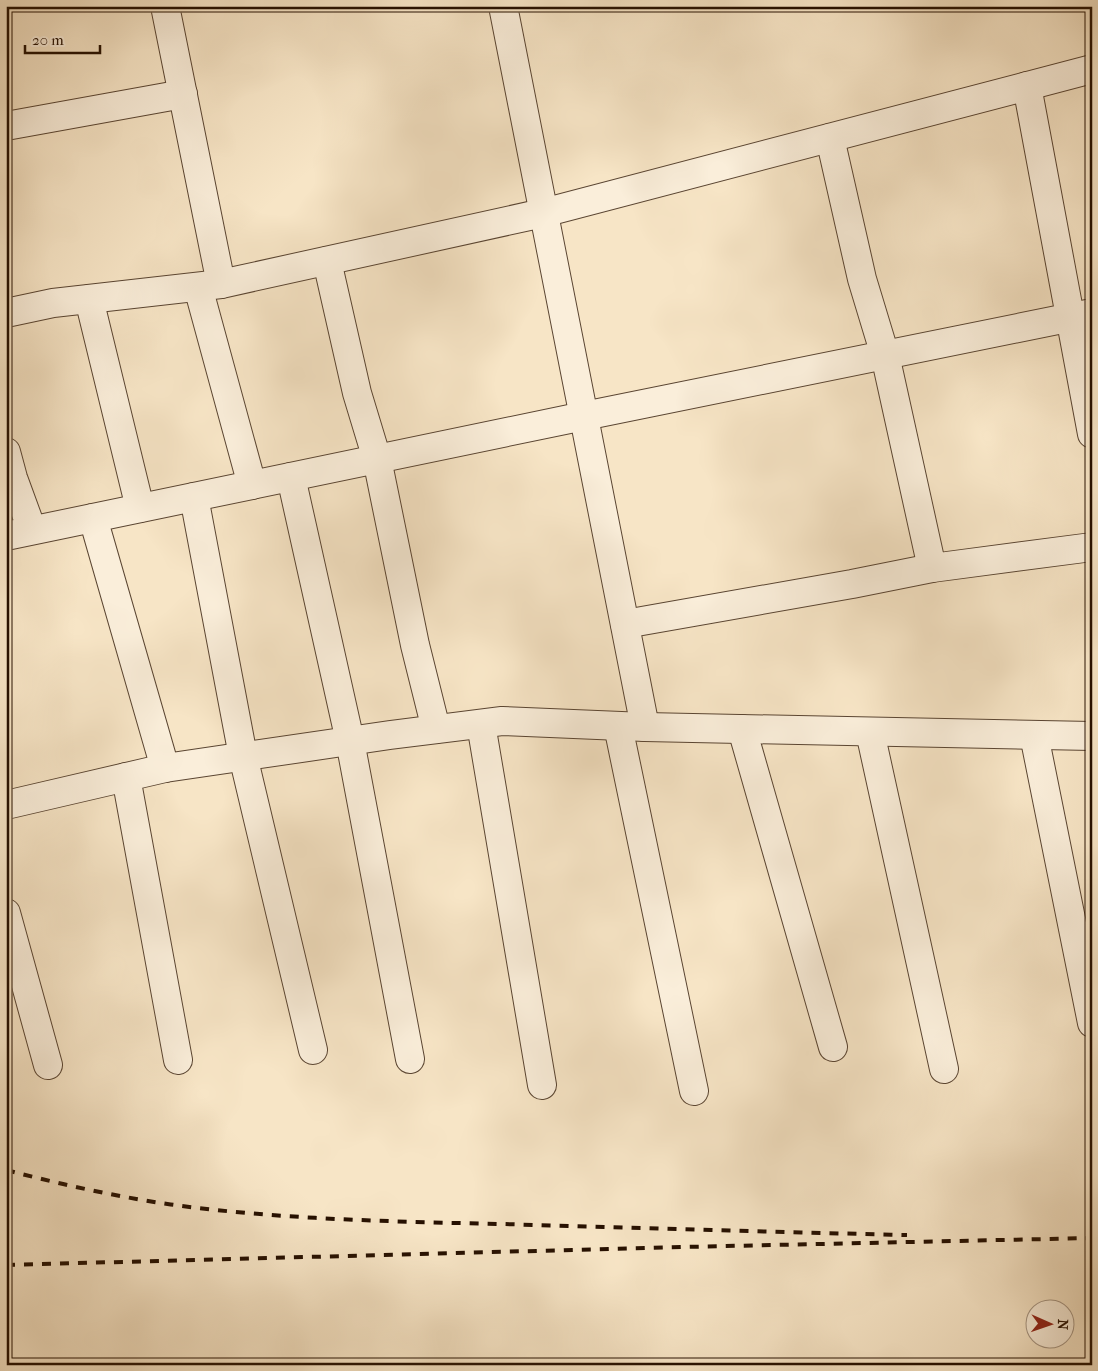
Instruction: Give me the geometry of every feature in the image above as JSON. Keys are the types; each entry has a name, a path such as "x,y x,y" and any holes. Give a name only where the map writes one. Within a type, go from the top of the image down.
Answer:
{"street":[{"path":"165,6 183,94 209,285 252,485"},
{"path":"503,6 645,727"},
{"path":"6,313 53,303 209,285 543,213 1092,69"},
{"path":"1027,86 1081,315 1092,434"},
{"path":"6,126 183,94"},
{"path":"830,138 862,279 886,355 932,568"},
{"path":"327,261 357,392 377,459 415,645 436,729"},
{"path":"89,299 140,508"},
{"path":"6,452 13,478 19,533 1081,315"},
{"path":"291,477 350,740 410,1059"},
{"path":"194,497 243,756 313,1050"},
{"path":"93,518 165,768"},
{"path":"625,624 932,568 1092,547"},
{"path":"6,805 165,768 350,740 502,721 645,727 1092,736"},
{"path":"481,724 542,1085"},
{"path":"618,726 694,1091"},
{"path":"742,729 833,1047"},
{"path":"870,732 944,1069"},
{"path":"1034,735 1092,1023"},
{"path":"126,777 178,1060"},
{"path":"6,913 48,1065"}],"railway":[{"path":"6,1170 84,1189 137,1199 189,1207 287,1216 395,1221 907,1235"},
{"path":"6,1265 1092,1238"}]}
